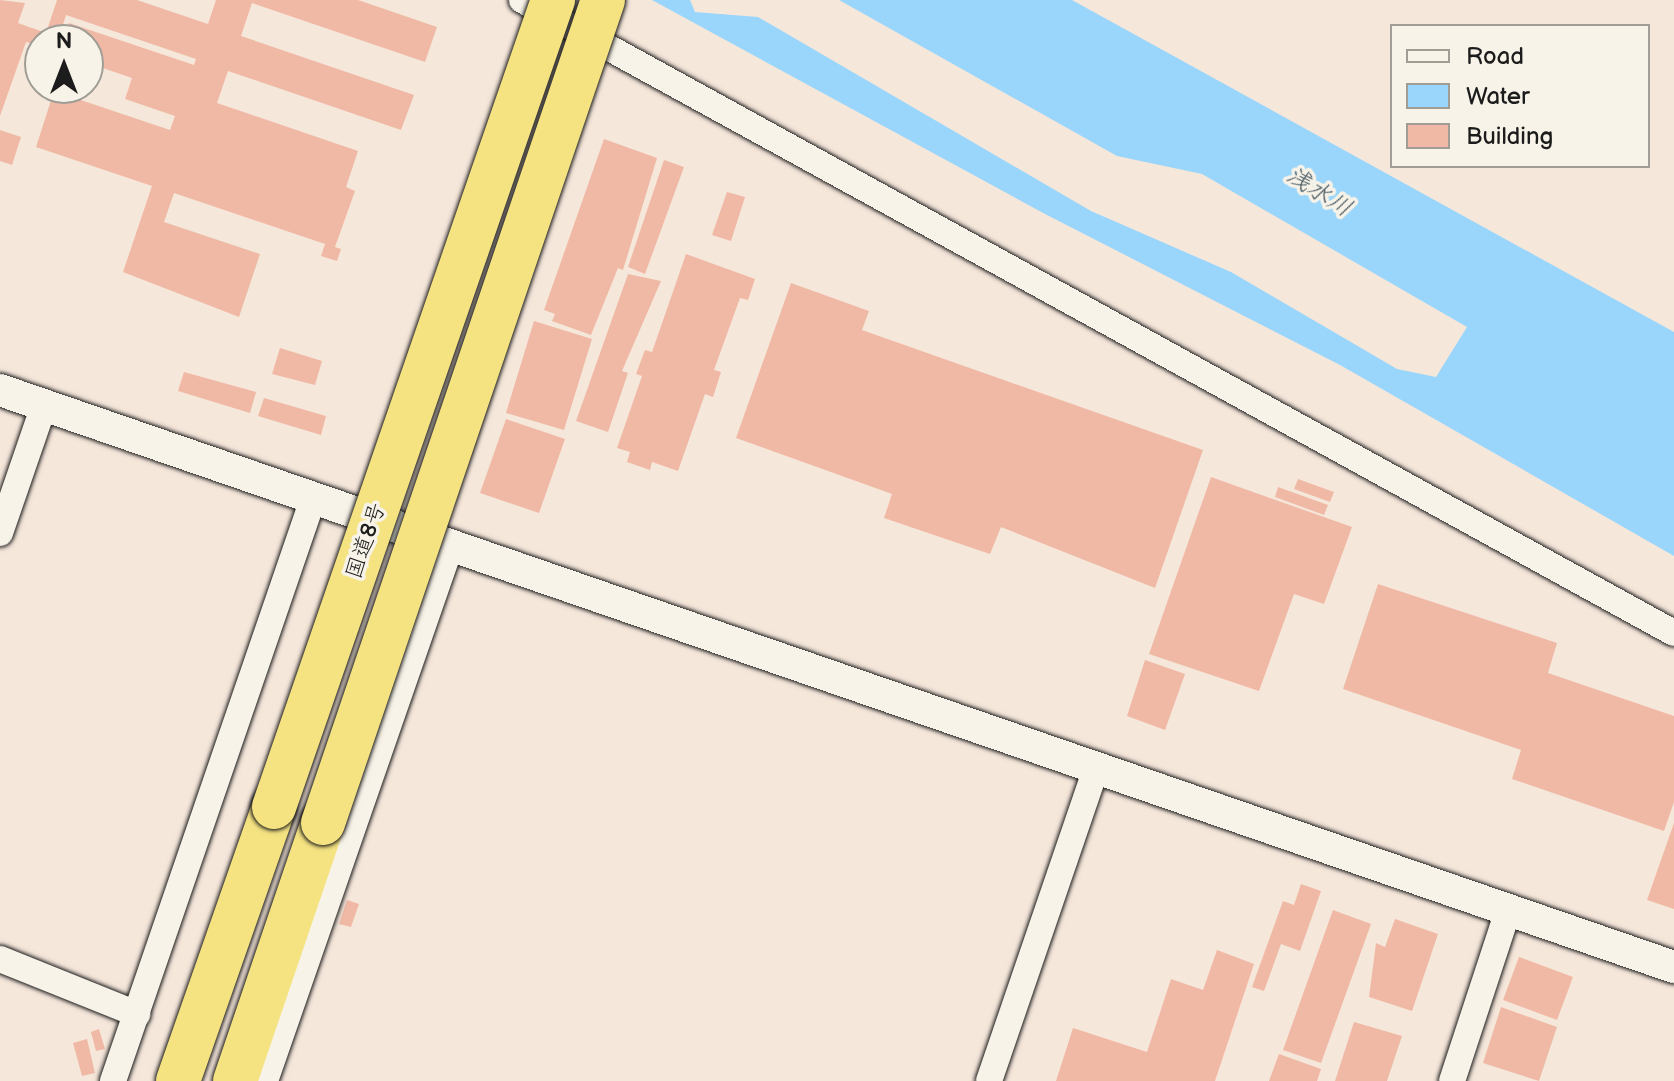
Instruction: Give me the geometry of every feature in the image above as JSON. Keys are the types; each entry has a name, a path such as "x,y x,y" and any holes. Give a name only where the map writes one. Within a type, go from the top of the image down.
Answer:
{"highway":[{"name":"国道8号","path":"178,1081 553,0"},
{"path":"235,1081 603,0"}],"street":[{"path":"522,0 1674,633"},
{"path":"0,390 1674,967"},
{"path":"0,533 44,405"},
{"path":"113,1081 313,499"},
{"path":"265,1081 451,545"},
{"path":"989,1081 1097,766"},
{"path":"1452,1081 1508,911"},
{"path":"0,959 137,1014"}],"water":[{"name":"浅水川","path":"652,0 690,0 695,12 758,17 1091,211 1231,272 1397,369 1436,377 1467,327 1202,174 1117,156 839,0 1072,0 1674,332 1674,556 1340,365 1045,214"}],"building":[{"path":"0,0 25,3 18,23 24,25 24,48 0,116"},
{"path":"57,0 137,0 208,24 216,0 358,0 437,27 425,62 252,3 241,36 414,95 401,130 228,71 217,103 358,151 346,187 355,191 335,247 341,249 337,261 321,256 325,244 174,193 164,222 260,254 239,317 123,272 152,186 36,147 50,104 93,104 170,130 175,116 125,99 132,78 104,68 104,35 194,65 196,59 104,28 104,24 93,24 66,15 63,24 49,24"},
{"path":"0,130 21,137 12,165 0,161"},
{"path":"604,139 657,158 623,270 618,268 591,335 552,321 555,314 544,310"},
{"path":"664,160 684,167 645,274 628,267"},
{"path":"727,192 745,197 731,241 712,235"},
{"path":"686,254 755,279 748,300 740,298 714,370 721,372 713,397 705,394 678,471 652,462 650,470 627,462 630,452 617,448 642,376 636,374 645,350 652,352"},
{"path":"628,274 661,281 622,371 628,373 608,432 576,421"},
{"path":"791,283 869,311 862,330 1203,450 1155,588 1001,527 990,554 884,518 892,494 736,438"},
{"path":"534,321 592,339 564,430 506,413"},
{"path":"280,348 322,361 315,385 272,374"},
{"path":"184,372 256,392 250,413 178,391"},
{"path":"264,398 326,416 321,435 258,416"},
{"path":"506,419 565,439 539,513 480,493"},
{"path":"1211,477 1352,527 1324,604 1294,594 1259,691 1149,654"},
{"path":"1298,479 1334,492 1330,502 1294,489"},
{"path":"1278,487 1328,505 1324,515 1275,497"},
{"path":"1378,584 1557,643 1548,673 1674,716 1674,802 1664,831 1512,779 1521,750 1343,689"},
{"path":"1145,660 1185,674 1165,730 1127,716"},
{"path":"1674,823 1674,909 1647,900"},
{"path":"1301,884 1321,891 1300,951 1281,944 1264,991 1252,987 1283,901 1294,905"},
{"path":"347,900 359,904 351,927 339,924"},
{"path":"1333,910 1371,924 1321,1063 1283,1050"},
{"path":"1395,919 1438,934 1412,1011 1369,997 1376,943 1385,947"},
{"path":"1217,950 1254,964 1215,1081 1056,1081 1073,1028 1147,1052 1171,979 1203,990"},
{"path":"1519,957 1573,977 1557,1020 1503,1000"},
{"path":"1501,1007 1557,1027 1539,1081 1483,1063"},
{"path":"1354,1022 1402,1036 1387,1081 1335,1081"},
{"path":"99,1029 105,1049 96,1051 91,1032"},
{"path":"87,1039 95,1073 82,1076 73,1043"},
{"path":"1279,1054 1321,1069 1317,1081 1269,1081"}]}
